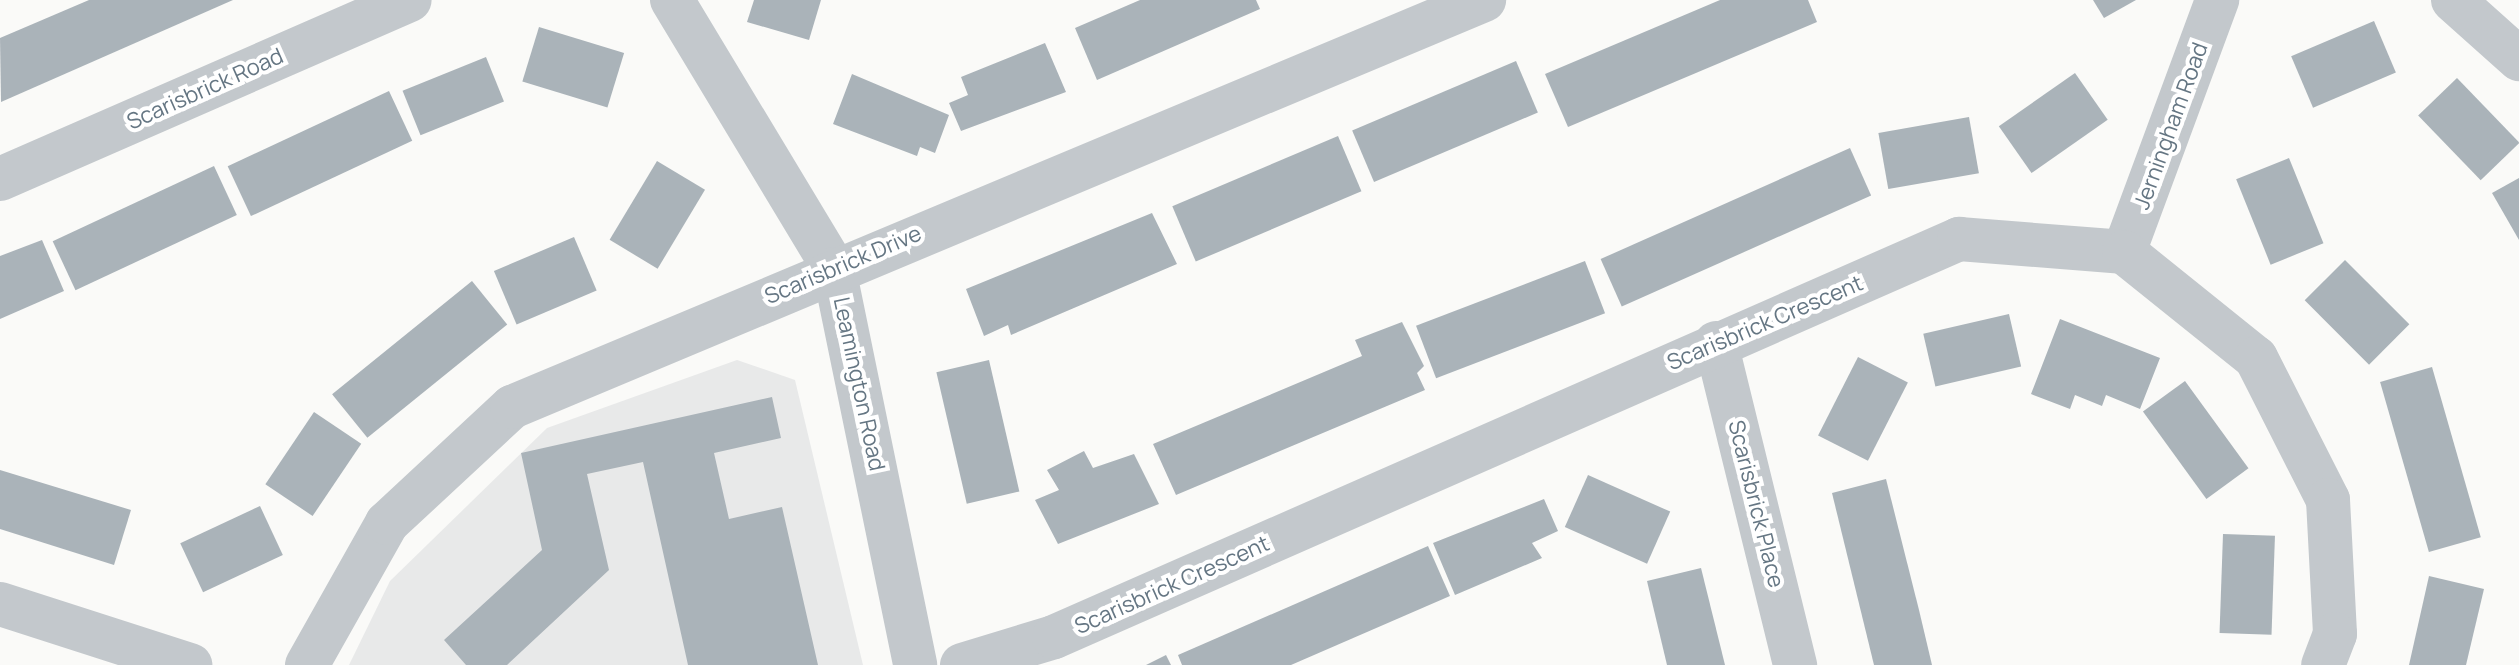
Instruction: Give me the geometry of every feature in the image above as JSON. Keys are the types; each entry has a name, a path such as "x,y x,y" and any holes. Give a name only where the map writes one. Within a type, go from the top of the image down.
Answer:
{"street":[{"name":"Scarisbrick Road","path":"0,179 410,0"},
{"name":"Leamington Road","path":"672,0 834,269 915,665"},
{"name":"Scarisbrick Drive","path":"307,665 387,523 512,407 834,269 1484,0"},
{"name":"Jerningham Road","path":"2124,252 2217,0"},
{"path":"2453,0 2519,59"},
{"name":"Scarisbrick Crescent","path":"962,665 1054,637 1716,343 1959,239 2124,252"},
{"path":"2124,252 2256,358 2328,500 2335,634 2323,665"},
{"name":"Scarisbrick Place","path":"1716,343 1795,665"},
{"path":"0,604 190,665"}],"shaded area":[{"path":"737,360 795,380 863,665 349,665 390,581 547,428"}],"building":[{"path":"89,0 233,0 1,102 0,38"},
{"path":"754,0 821,0 809,40 747,22"},
{"path":"1140,0 1256,0 1260,9 1097,80 1075,28"},
{"path":"1720,0 1808,0 1817,22 1568,127 1545,74"},
{"path":"2093,0 2136,0 2104,18"},
{"path":"2374,21 2396,73 2313,108 2291,56"},
{"path":"539,27 624,53 607,108 522,82"},
{"path":"1045,43 1066,92 961,131 949,103 968,95 961,77"},
{"path":"486,57 504,102 421,135 403,91"},
{"path":"1516,61 1538,113 1374,182 1352,131"},
{"path":"2075,73 2108,120 2032,173 1999,126"},
{"path":"852,74 949,115 935,153 920,147 917,156 833,124"},
{"path":"2457,78 2519,142 2481,180 2418,116"},
{"path":"389,91 412,141 251,216 228,166"},
{"path":"1969,117 1979,173 1888,189 1878,133"},
{"path":"1338,136 1361,191 1196,262 1172,206"},
{"path":"1850,148 1871,196 1622,307 1601,259"},
{"path":"2289,158 2323,243 2271,265 2236,179"},
{"path":"657,161 705,190 658,269 610,240"},
{"path":"214,166 237,215 75,290 53,241"},
{"path":"2519,178 2519,240 2492,193"},
{"path":"1152,213 1177,264 1011,335 1008,325 984,336 966,289"},
{"path":"574,237 597,290 517,324 494,271"},
{"path":"42,240 64,291 0,319 0,256"},
{"path":"2345,260 2409,324 2369,365 2305,300"},
{"path":"1585,261 1605,313 1436,378 1416,326"},
{"path":"472,281 507,325 367,438 332,394"},
{"path":"2009,314 2021,367 1935,386 1923,334"},
{"path":"2060,319 2160,358 2140,409 2106,395 2102,406 2075,395 2070,409 2031,394"},
{"path":"1402,322 1424,366 1417,373 1425,390 1176,495 1153,444 1362,356 1355,340"},
{"path":"1858,357 1908,382 1868,461 1818,435"},
{"path":"989,360 1019,492 967,504 936,372"},
{"path":"2432,367 2481,537 2429,552 2380,382"},
{"path":"2185,381 2248,468 2206,499 2143,412"},
{"path":"772,397 781,438 714,453 729,519 782,507 818,665 688,665 643,462 587,474 609,570 507,665 466,665 444,640 542,550 521,453"},
{"path":"314,412 361,444 313,516 265,484"},
{"path":"1084,451 1093,468 1134,454 1159,504 1058,544 1035,500 1059,490 1047,470"},
{"path":"0,470 131,510 114,565 0,529"},
{"path":"1588,475 1670,512 1647,564 1565,527"},
{"path":"1886,479 1932,665 1874,665 1832,493"},
{"path":"1544,499 1558,531 1532,543 1542,558 1455,595 1433,543"},
{"path":"260,506 283,555 203,592 180,543"},
{"path":"2223,534 2275,536 2272,635 2220,633"},
{"path":"1428,546 1450,596 1291,665 1182,665 1178,655"},
{"path":"1701,568 1725,665 1667,665 1647,581"},
{"path":"2429,576 2484,589 2466,665 2409,665"},
{"path":"1166,655 1171,665 1146,665"}]}
